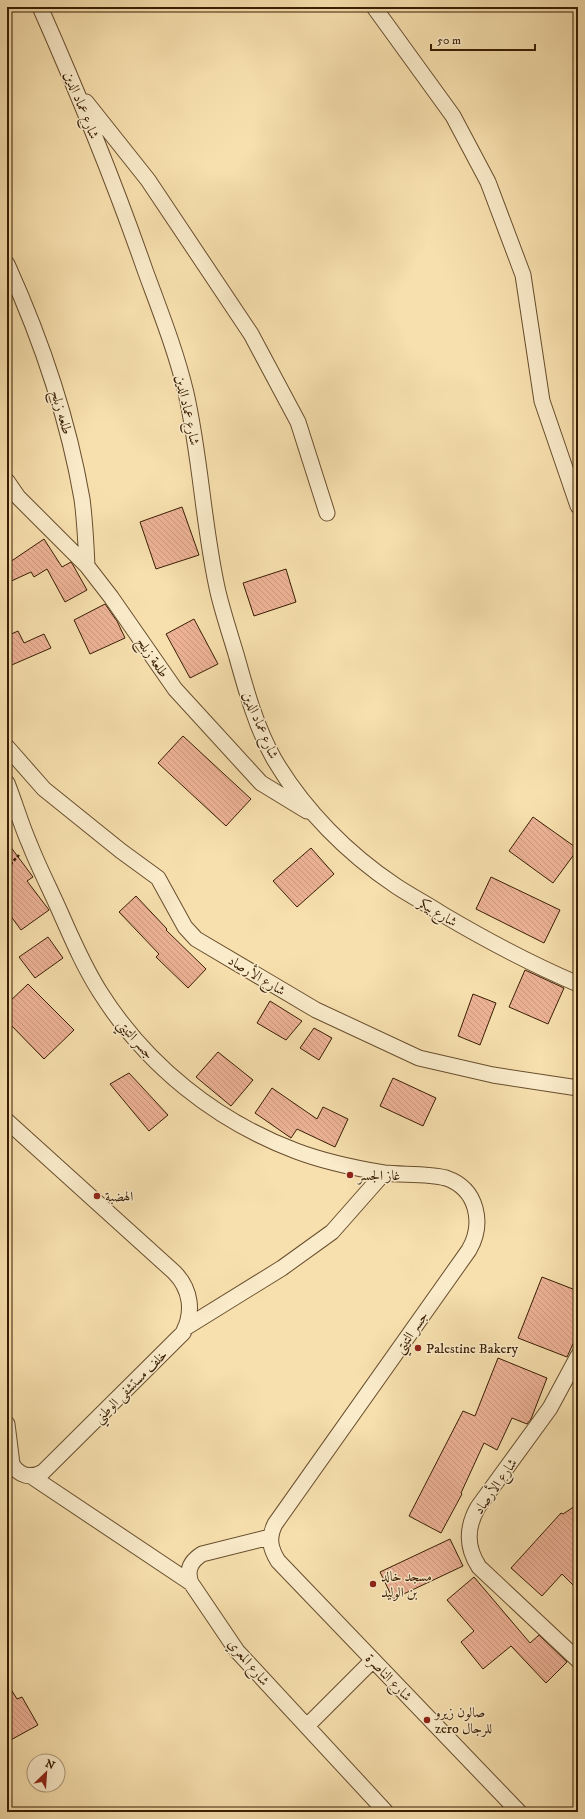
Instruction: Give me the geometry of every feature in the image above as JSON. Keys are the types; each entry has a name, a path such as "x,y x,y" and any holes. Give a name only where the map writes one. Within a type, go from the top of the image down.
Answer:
{"street":[{"name":"شارع عماد الدين","path":"40,7 76,88 129,225 168,332 186,392 195,436 208,534 218,591 247,696 273,758 289,783 315,815"},
{"path":"374,7 453,116 488,182 523,275 542,401 578,506"},
{"path":"76,88 148,180 251,334 298,422 327,513"},
{"name":"طلعه زبلح","path":"7,264 46,360 68,428 82,501 87,566"},
{"name":"طلعة زبلح","path":"7,481 18,497 87,566 111,596 175,689 261,783 315,815"},
{"name":"شارع الأرصاد","path":"7,747 44,789 121,851 158,878 190,934 222,954 316,1010 419,1058 493,1075 578,1088"},
{"name":"جسر التيتي","path":"7,783 29,845 87,970 114,1014 147,1053 166,1071 196,1096 227,1117 250,1130 291,1149 346,1166 385,1173 445,1178 460,1186 472,1200 478,1216 476,1234 469,1250 275,1524 270,1537"},
{"name":"شارع بيكر","path":"315,815 355,855 395,886 483,938 536,966 578,984"},
{"name":"خلف مستشفى الوطني","path":"7,1121 174,1272 184,1284 190,1301 190,1310 183,1334 43,1472 31,1476"},
{"path":"185,1328 282,1268 332,1232 385,1173"},
{"name":"شارع الأرصاد","path":"578,1356 550,1408 478,1507 470,1524 468,1533 470,1551 479,1567 578,1660"},
{"path":"7,1424 12,1464 15,1469 23,1475 31,1476 191,1583"},
{"path":"191,1583 189,1577 190,1567 194,1560 202,1554 270,1537"},
{"name":"شارع الناصرة","path":"270,1537 272,1552 278,1561 519,1812"},
{"name":"شارع المعري","path":"191,1583 238,1651 386,1812"},
{"path":"307,1726 372,1660"}],"building":[{"path":"182,507 199,555 156,569 140,522"},
{"path":"44,539 62,567 71,562 87,590 65,602 47,569 34,577 31,572 7,583 7,564"},
{"path":"286,569 296,602 254,616 243,583"},
{"path":"105,604 117,621 125,638 90,654 74,620"},
{"path":"194,619 218,664 190,678 166,634"},
{"path":"18,631 24,643 44,634 51,648 7,667 7,636"},
{"path":"183,736 251,799 226,826 158,763"},
{"path":"533,817 578,849 553,883 509,851"},
{"path":"7,842 33,877 27,881 49,910 21,930 7,911"},
{"path":"311,848 334,874 297,907 273,881"},
{"path":"491,877 560,910 544,943 476,909"},
{"path":"136,896 167,929 166,930 206,969 188,988 156,957 159,954 119,912"},
{"path":"48,937 63,958 35,978 19,957"},
{"path":"525,970 564,988 548,1024 509,1007"},
{"path":"28,984 74,1030 44,1059 7,1021 7,1004"},
{"path":"473,994 496,1003 480,1045 458,1036"},
{"path":"270,1001 302,1021 286,1040 257,1023"},
{"path":"314,1028 332,1038 319,1060 300,1048"},
{"path":"218,1052 253,1080 231,1106 196,1077"},
{"path":"129,1073 168,1115 149,1131 110,1084"},
{"path":"393,1078 436,1098 423,1126 380,1106"},
{"path":"272,1088 317,1119 323,1107 348,1119 335,1147 297,1129 291,1138 255,1113"},
{"path":"542,1277 578,1291 578,1333 567,1357 518,1338"},
{"path":"498,1358 547,1378 531,1419 527,1424 512,1418 497,1450 484,1443 461,1493 462,1494 441,1533 409,1516 463,1411 475,1416"},
{"path":"578,1504 578,1590 562,1574 542,1596 511,1568 561,1513 563,1514"},
{"path":"450,1539 463,1566 393,1599 380,1572"},
{"path":"474,1577 530,1643 539,1635 567,1662 546,1683 511,1646 483,1669 461,1642 474,1631 447,1600"},
{"path":"7,1683 17,1699 22,1697 38,1725 7,1742"}],"place":[{"name":"غاز الجسر","path":"350,1175"},
{"name":"الهضبة","path":"97,1196"},
{"name":"Palestine Bakery","path":"418,1348"},
{"name":"مسجد خالد بن الوليد","path":"373,1584"},
{"name":"صالون زيرو zero للرجال","path":"427,1720"}]}
